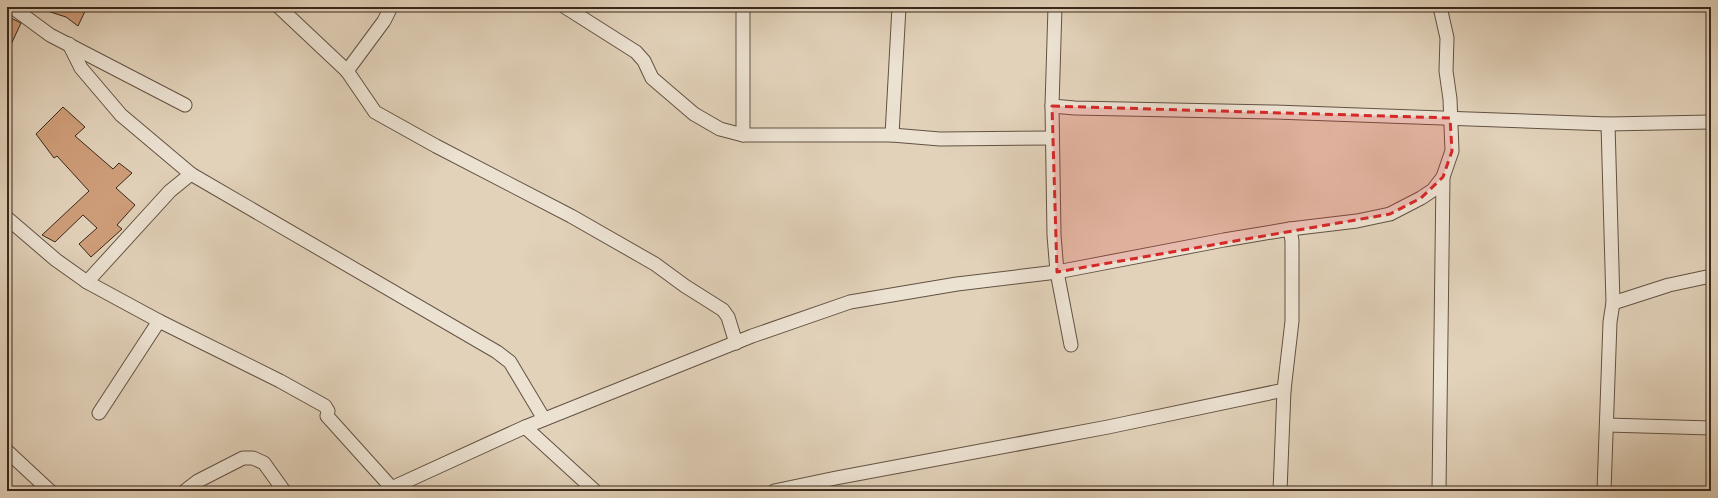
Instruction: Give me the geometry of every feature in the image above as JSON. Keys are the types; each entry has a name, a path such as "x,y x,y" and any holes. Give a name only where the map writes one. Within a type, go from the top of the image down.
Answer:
{"street":[{"path":"12,7 50,35 185,105"},
{"path":"279,7 347,71 375,112 436,146 571,216 655,264 685,286 723,310 728,317 736,343"},
{"path":"347,71 384,21 391,7"},
{"path":"565,7 636,52 644,60 652,78 694,114 720,129 743,135 892,135 940,139 1052,138"},
{"path":"743,7 743,135"},
{"path":"892,135 899,7"},
{"path":"1055,7 1052,106 1054,235 1058,272 1071,345"},
{"path":"1439,491 1443,177 1452,151 1446,71 1447,38 1440,7"},
{"path":"69,44 80,68 122,115 190,174 496,352 510,362 544,419"},
{"path":"1052,106 1075,108 1275,112 1608,124 1711,122"},
{"path":"1604,491 1610,322 1613,303 1608,124"},
{"path":"87,282 170,191 190,174"},
{"path":"7,218 56,260 87,282 159,321 280,381 325,406 328,411 327,416 388,489 544,419 736,343 850,302 957,284 1058,272 1290,229 1357,221 1390,214 1433,190 1443,177"},
{"path":"1280,491 1284,390 1292,321 1292,241 1290,229"},
{"path":"1613,303 1669,285 1711,276"},
{"path":"100,413 159,321"},
{"path":"774,491 844,476 1108,427 1284,390"},
{"path":"1607,425 1711,428"},
{"path":"525,427 595,491"},
{"path":"7,451 50,491"},
{"path":"185,491 198,481 243,458 254,458 264,463 284,491"}],"highlighted area":[{"path":"1052,106 1450,118 1452,151 1443,177 1421,198 1390,214 1057,272"}],"building":[{"path":"41,7 87,7 78,26 66,17 41,9"},
{"path":"7,16 21,23 7,53"},
{"path":"63,107 85,127 75,136 113,169 119,163 132,173 116,188 135,205 117,225 122,229 91,257 79,244 97,228 83,215 55,242 42,235 89,191 57,156 54,158 36,134"}]}
